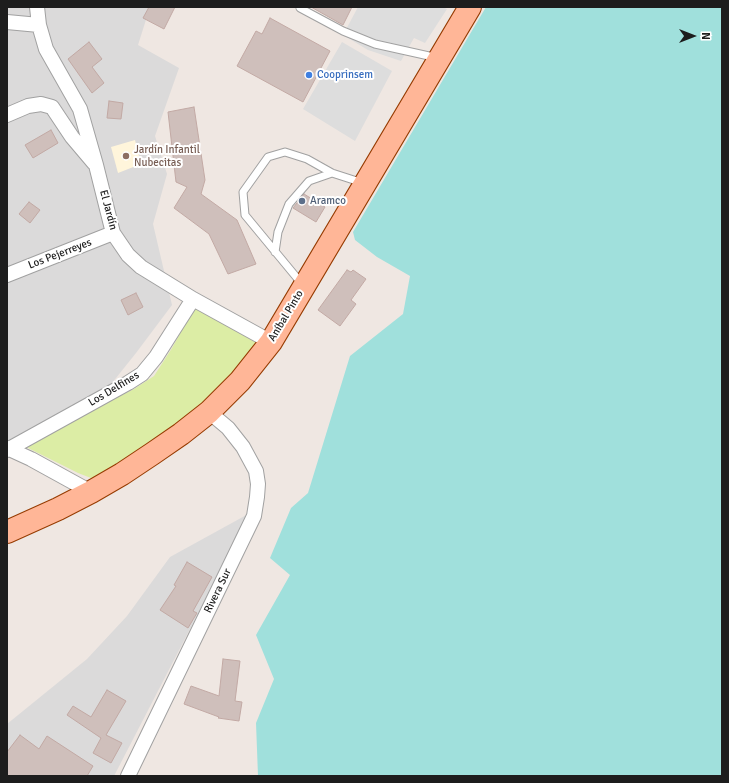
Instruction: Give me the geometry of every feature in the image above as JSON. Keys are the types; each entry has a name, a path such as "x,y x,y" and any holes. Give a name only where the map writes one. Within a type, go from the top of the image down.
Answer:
{"main road":[{"name":"Aníbal Pinto","path":"7,532 58,509 122,474 181,434 209,412 240,381 271,342 470,7"}],"street":[{"name":"El Jardín","path":"37,7 39,24 46,49 80,109 113,234 128,255 141,267 193,299 271,342"},
{"path":"7,22 39,24"},
{"path":"7,116 28,106 41,104 52,107 84,153 96,165"},
{"name":"Los Pejerreyes","path":"7,275 113,234"},
{"name":"Los Delfines","path":"7,449 142,374 156,357 193,299"},
{"name":"Rivera Sur","path":"128,776 254,516 258,484 256,471 243,447 228,428 209,412"},
{"path":"7,449 32,459 91,492"}],"lane":[{"path":"300,8 343,30 375,44 440,58"},
{"path":"304,287 245,215 243,192 268,157 285,152 307,159 332,173 365,183"},
{"path":"275,252 278,232 289,204 309,181 332,173"}],"shaded area":[{"path":"7,7 150,7 138,45 179,68 155,136 167,174 153,224 172,305 108,388 7,448"},
{"path":"358,7 442,7 447,9 425,43 414,38 401,61 368,50 343,35"},
{"path":"342,42 392,71 355,141 303,109"},
{"name":"Jardín Infantil Nubecitas","path":"135,140 141,164 118,173 111,147"},
{"path":"250,513 114,776 7,776 7,724 87,659 127,616 170,557"}],"green space":[{"path":"194,308 259,343 238,371 191,414 102,475 91,478 22,445 134,389 154,376 172,348"}],"water":[{"path":"486,7 722,7 722,776 258,776 256,723 274,679 256,635 290,575 270,558 291,508 308,493 350,356 403,314 410,276 377,257 355,240 353,232"}],"building":[{"path":"149,7 175,7 164,29 143,18"},
{"path":"311,7 352,7 343,25"},
{"path":"270,18 330,51 303,102 237,66 256,31 262,34"},
{"path":"89,42 102,59 92,67 104,83 92,93 68,59"},
{"path":"109,101 123,103 121,119 107,118"},
{"path":"194,107 205,180 201,194 237,220 256,264 228,274 209,234 174,208 187,187 176,182 168,112"},
{"path":"51,130 58,143 33,158 25,145"},
{"path":"304,194 325,207 316,222 293,208"},
{"path":"29,202 40,210 30,223 19,214"},
{"path":"347,270 351,272 353,270 366,279 351,300 356,304 340,326 318,310"},
{"path":"136,293 143,307 128,315 121,300"},
{"path":"187,562 212,577 193,611 197,613 188,628 160,610 176,586 174,585"},
{"path":"223,659 240,661 235,701 242,702 239,721 218,718 219,717 184,704 191,686 219,696"},
{"path":"107,690 126,701 106,735 122,743 111,763 93,753 101,738 67,715 73,706 91,717"},
{"path":"20,735 39,749 47,736 93,766 87,776 7,776 7,752"}],"place":[{"name":"Cooprinsem","path":"309,75"},
{"name":"Jardín Infantil Nubecitas","path":"126,156"},
{"name":"Aramco","path":"302,201"}]}
